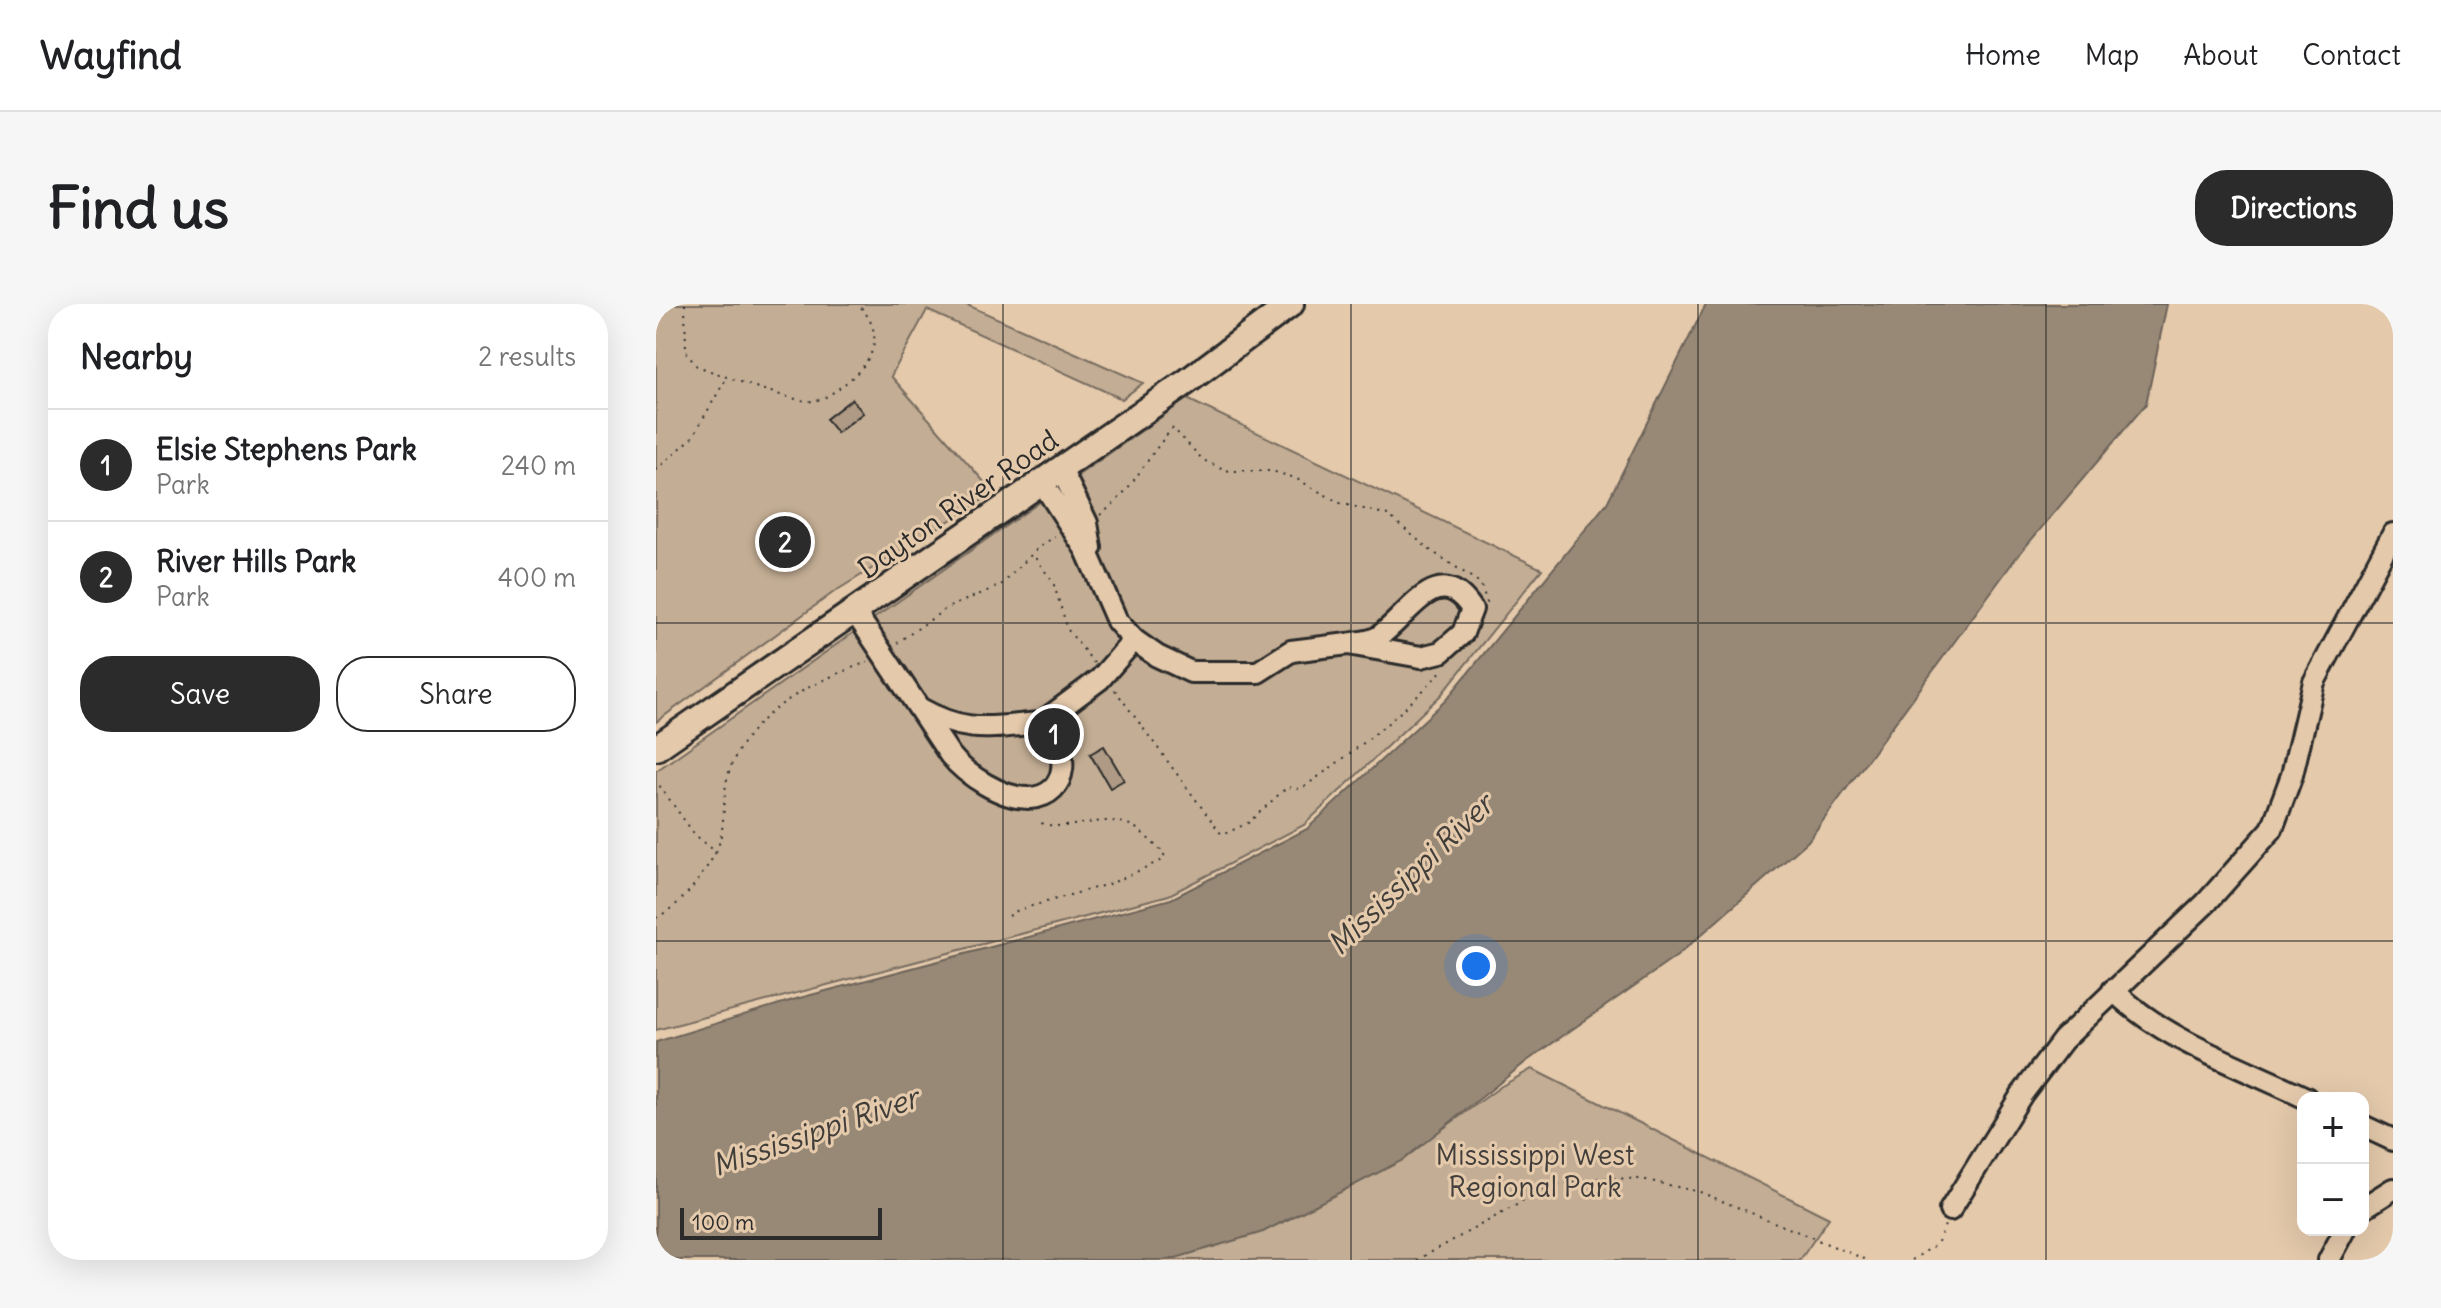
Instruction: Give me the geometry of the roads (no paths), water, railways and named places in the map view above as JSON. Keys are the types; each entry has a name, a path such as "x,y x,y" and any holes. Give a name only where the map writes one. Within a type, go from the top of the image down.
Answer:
{"main road":[{"name":"Dayton River Road","path":"656,748 1052,476 1291,304"}],"street":[{"path":"1052,476 1081,526 1094,572 1117,621 1134,640 1157,656 1191,672 1258,672 1291,651 1375,639 1431,589 1449,588 1462,595 1472,609 1463,633 1441,652 1421,657 1348,644"},
{"path":"1950,1210 2040,1068 2113,990 2206,903 2272,829 2292,775 2314,682 2393,534"},
{"path":"855,612 960,767 1007,792 1029,798 1045,793 1064,766 1060,743 1041,723"},
{"path":"919,708 948,724 989,730 1041,723 1100,679 1134,640"},
{"path":"2113,990 2134,1010 2173,1034 2297,1094"},
{"path":"2369,1129 2393,1140"},
{"path":"2369,1204 2393,1189"},
{"path":"2329,1260 2342,1236"}],"water":[{"name":"Mississippi River","path":"1706,304 2167,304 2146,404 2016,558 1808,841 1677,956 1527,1061 1403,1160 1263,1232 1169,1260 656,1260 656,1042 796,999 1171,899 1307,829 1446,700 1607,503"}],"place":[{"name":"River Hills Park","path":"785,542"},
{"name":"Elsie Stephens Park","path":"1054,734"}],"park label":[{"name":"Mississippi West Regional Park","path":"1535,1171"}]}
